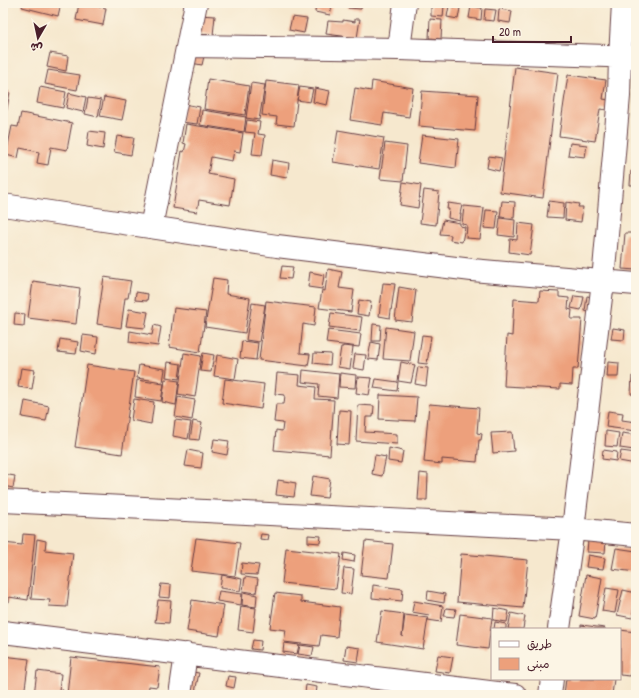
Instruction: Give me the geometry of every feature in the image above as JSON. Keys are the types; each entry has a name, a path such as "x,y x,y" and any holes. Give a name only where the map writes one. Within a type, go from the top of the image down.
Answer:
{"street":[{"path":"152,227 196,3"},
{"path":"399,49 405,3"},
{"path":"559,628 573,529 603,281 619,96 628,57 623,3"},
{"path":"188,46 399,49 628,57"},
{"path":"3,205 277,246 377,259 472,270 636,284"},
{"path":"3,501 573,529 636,535"},
{"path":"3,632 515,695"},
{"path":"180,695 186,654"},
{"path":"550,695 552,680"}],"building":[{"path":"23,3 61,3 58,16 22,7"},
{"path":"79,3 100,3 99,7 106,8 103,25 76,20"},
{"path":"316,3 332,5 330,15 315,12"},
{"path":"348,3 362,3 361,9 348,8"},
{"path":"431,5 444,6 443,17 431,16"},
{"path":"449,6 460,8 458,19 447,17"},
{"path":"471,6 482,8 481,20 469,18"},
{"path":"485,9 496,10 494,21 484,20"},
{"path":"499,9 512,11 510,23 498,21"},
{"path":"198,15 215,16 213,35 196,34"},
{"path":"292,17 307,19 304,33 289,30"},
{"path":"355,19 360,19 357,38 326,34 328,21 343,22 343,20 355,22"},
{"path":"430,19 442,20 441,39 429,38"},
{"path":"50,53 68,56 66,71 47,67"},
{"path":"192,54 204,56 202,65 191,63"},
{"path":"515,67 558,73 543,198 500,192"},
{"path":"48,70 80,75 77,90 45,84"},
{"path":"568,75 606,80 603,99 609,100 607,110 600,109 595,141 559,136"},
{"path":"208,79 249,86 245,115 204,109"},
{"path":"266,81 299,85 294,126 276,124 277,117 262,115"},
{"path":"372,81 413,88 409,117 384,113 382,125 350,120 355,88 371,91"},
{"path":"251,83 265,85 259,120 246,118"},
{"path":"40,87 66,92 63,108 37,103"},
{"path":"300,87 313,89 310,102 297,100"},
{"path":"315,88 330,91 327,105 313,102"},
{"path":"3,90 10,92 4,125 3,125"},
{"path":"422,91 478,95 475,131 419,126"},
{"path":"69,93 86,97 83,112 66,108"},
{"path":"104,97 126,101 122,120 100,116"},
{"path":"88,98 101,100 98,117 85,114"},
{"path":"184,104 200,107 197,124 181,122"},
{"path":"202,110 246,117 244,132 200,125"},
{"path":"21,113 72,123 67,150 51,147 48,165 37,163 39,152 20,148 18,158 6,155 12,126 18,127"},
{"path":"247,120 260,122 258,134 265,135 262,155 252,154 255,133 245,132"},
{"path":"186,124 243,133 240,152 234,151 232,161 211,157 208,174 234,179 230,205 199,200 197,212 173,208 182,151 184,152 186,144 183,143"},
{"path":"338,130 384,138 379,169 333,162"},
{"path":"89,131 105,133 103,149 87,146"},
{"path":"422,135 459,139 456,168 418,163"},
{"path":"117,136 134,138 131,155 114,152"},
{"path":"385,143 407,146 403,181 380,179"},
{"path":"570,143 587,145 585,157 568,155"},
{"path":"489,156 502,158 499,171 487,168"},
{"path":"272,160 289,163 287,178 270,175"},
{"path":"631,171 636,172 636,185 630,185"},
{"path":"403,182 421,185 418,208 400,205"},
{"path":"424,190 439,192 436,225 420,223"},
{"path":"502,201 515,202 514,218 500,217"},
{"path":"549,201 564,203 563,218 547,217"},
{"path":"566,202 579,204 578,207 583,207 581,222 565,220"},
{"path":"448,203 462,205 460,221 448,218"},
{"path":"464,206 484,208 480,239 466,238 467,225 462,224"},
{"path":"486,210 498,211 496,229 484,228"},
{"path":"500,218 515,220 514,237 498,235"},
{"path":"443,220 460,223 460,226 465,227 462,242 450,240 451,235 440,234"},
{"path":"518,223 534,225 530,255 509,252 510,239 517,240"},
{"path":"625,233 636,233 636,270 622,269"},
{"path":"282,266 293,267 291,279 280,278"},
{"path":"328,269 342,272 339,288 354,290 351,312 319,308 322,290 325,291"},
{"path":"310,272 324,275 322,289 308,287"},
{"path":"104,277 131,281 128,298 125,298 121,328 97,324"},
{"path":"213,278 227,280 226,294 250,298 245,333 205,327"},
{"path":"33,281 80,288 76,324 28,318"},
{"path":"383,283 395,284 390,318 379,316"},
{"path":"399,287 416,290 412,322 395,320"},
{"path":"540,291 559,292 559,297 569,298 568,309 572,310 571,319 582,319 578,369 573,369 572,385 560,384 560,389 504,386 507,335 512,336 514,299 539,301"},
{"path":"136,292 148,294 147,301 135,300"},
{"path":"574,296 584,297 581,310 571,308"},
{"path":"587,296 593,297 590,312 585,311"},
{"path":"359,300 371,302 369,316 357,314"},
{"path":"266,301 316,307 314,326 303,324 300,353 310,354 308,366 259,360"},
{"path":"252,303 265,305 259,342 246,340"},
{"path":"174,308 206,312 200,352 169,347"},
{"path":"129,309 148,312 145,328 126,326"},
{"path":"15,313 25,314 24,326 14,325"},
{"path":"331,313 362,317 360,331 329,327"},
{"path":"373,324 381,325 380,341 372,341"},
{"path":"154,325 161,327 158,346 129,342 130,331 152,335"},
{"path":"386,327 414,331 410,361 383,359"},
{"path":"613,328 625,330 624,340 611,339"},
{"path":"328,330 361,334 359,347 326,343"},
{"path":"83,335 98,337 96,354 81,351"},
{"path":"422,335 431,336 427,364 418,363"},
{"path":"60,339 78,342 76,354 58,352"},
{"path":"242,341 258,343 256,360 240,358"},
{"path":"371,342 380,344 378,360 368,359"},
{"path":"341,347 353,347 350,369 338,367"},
{"path":"184,353 201,356 195,397 178,394"},
{"path":"203,353 214,355 211,372 200,371"},
{"path":"314,353 331,354 330,365 313,363"},
{"path":"355,354 366,355 364,370 353,368"},
{"path":"217,355 238,359 235,379 214,376"},
{"path":"168,362 181,364 179,379 166,377"},
{"path":"401,362 415,365 411,383 398,381"},
{"path":"608,362 619,363 618,377 607,377"},
{"path":"87,365 134,372 122,454 75,447"},
{"path":"139,365 165,369 163,382 137,378"},
{"path":"418,367 428,368 426,386 415,384"},
{"path":"21,368 35,370 32,389 18,387"},
{"path":"303,370 339,374 337,398 318,396 319,384 302,382"},
{"path":"277,373 300,375 299,385 316,387 315,399 334,400 330,455 274,450 276,430 282,431 283,423 274,422 276,404 284,404 285,395 275,394"},
{"path":"340,373 356,375 355,388 339,387"},
{"path":"632,376 636,377 636,395 631,394"},
{"path":"358,377 372,378 369,395 356,393"},
{"path":"165,379 179,381 176,405 162,402"},
{"path":"225,379 264,384 261,409 222,403"},
{"path":"376,379 398,382 397,391 374,388"},
{"path":"137,380 164,384 161,401 135,397"},
{"path":"380,395 417,397 415,421 379,419"},
{"path":"178,397 195,400 192,420 175,417"},
{"path":"134,399 154,402 151,424 131,420"},
{"path":"25,401 49,406 46,421 22,417"},
{"path":"429,404 479,408 477,433 482,434 481,440 479,440 477,462 442,459 442,464 424,462"},
{"path":"358,405 374,406 373,417 366,417 365,432 397,434 397,444 356,441"},
{"path":"339,410 351,411 349,445 337,444"},
{"path":"608,411 623,413 622,420 636,422 636,431 606,427"},
{"path":"175,420 191,422 188,439 173,436"},
{"path":"193,421 202,423 199,440 190,439"},
{"path":"606,431 619,433 617,447 605,446"},
{"path":"512,432 514,451 493,453 491,433"},
{"path":"622,433 636,435 634,450 620,448"},
{"path":"214,439 229,441 227,455 212,452"},
{"path":"389,448 403,451 401,463 388,461"},
{"path":"188,450 203,453 201,468 185,466"},
{"path":"603,450 617,452 616,461 602,459"},
{"path":"621,451 636,453 636,464 619,461"},
{"path":"375,455 386,457 382,476 372,474"},
{"path":"420,473 428,474 427,500 418,500"},
{"path":"3,474 15,476 13,488 3,486"},
{"path":"313,476 330,479 327,498 310,496"},
{"path":"278,480 296,483 294,497 276,495"},
{"path":"23,534 35,535 28,600 9,597 9,602 3,601 3,543 22,545"},
{"path":"261,534 269,535 268,540 260,539"},
{"path":"308,535 321,536 320,543 308,542"},
{"path":"196,538 240,543 235,576 191,571"},
{"path":"37,539 46,541 45,550 73,553 67,607 49,606 50,600 31,599"},
{"path":"588,540 606,541 605,553 587,552"},
{"path":"365,541 393,544 389,578 361,575"},
{"path":"286,548 341,554 336,589 282,583"},
{"path":"616,548 636,551 636,572 612,569"},
{"path":"344,553 355,555 354,562 343,560"},
{"path":"461,554 528,560 523,608 457,602"},
{"path":"588,555 605,558 603,569 586,567"},
{"path":"242,563 259,565 257,575 241,574"},
{"path":"344,568 354,569 351,594 341,593"},
{"path":"222,575 242,579 240,591 220,588"},
{"path":"586,575 602,578 595,619 579,616"},
{"path":"245,577 258,579 256,593 243,591"},
{"path":"161,584 171,585 170,598 159,597"},
{"path":"373,585 403,589 402,601 372,598"},
{"path":"606,588 619,590 615,613 602,611"},
{"path":"623,590 636,593 632,618 617,615"},
{"path":"219,591 242,594 241,605 217,601"},
{"path":"428,591 445,594 444,603 427,600"},
{"path":"243,592 257,595 256,607 242,605"},
{"path":"275,593 301,596 301,602 340,607 337,637 321,635 319,646 284,642 286,630 270,628"},
{"path":"158,600 171,601 169,623 155,622"},
{"path":"192,600 224,605 219,636 187,631"},
{"path":"414,601 443,606 441,622 428,620 429,615 412,612"},
{"path":"241,606 256,608 253,632 238,630"},
{"path":"446,608 456,609 454,617 444,616"},
{"path":"494,608 509,611 507,622 493,620"},
{"path":"382,611 404,614 402,637 405,615 428,618 423,649 377,642"},
{"path":"511,613 525,616 523,628 508,628"},
{"path":"460,614 492,618 488,649 456,645"},
{"path":"495,622 506,624 506,628 494,628"},
{"path":"581,625 605,628 581,628"},
{"path":"621,630 636,632 630,676 621,675"},
{"path":"253,640 261,641 260,650 251,649"},
{"path":"284,643 299,645 297,654 283,652"},
{"path":"300,645 314,647 312,656 298,654"},
{"path":"346,646 360,648 358,662 344,660"},
{"path":"438,655 453,657 450,673 435,671"},
{"path":"3,656 29,659 24,695 3,695"},
{"path":"71,657 160,667 157,687 149,686 148,695 67,695"},
{"path":"37,671 61,674 59,690 63,690 62,695 34,695"},
{"path":"186,671 199,673 195,692 183,689"},
{"path":"228,676 236,677 234,688 226,686"},
{"path":"566,680 614,680 612,695 564,694"},
{"path":"306,685 317,687 316,694 305,693"}]}
